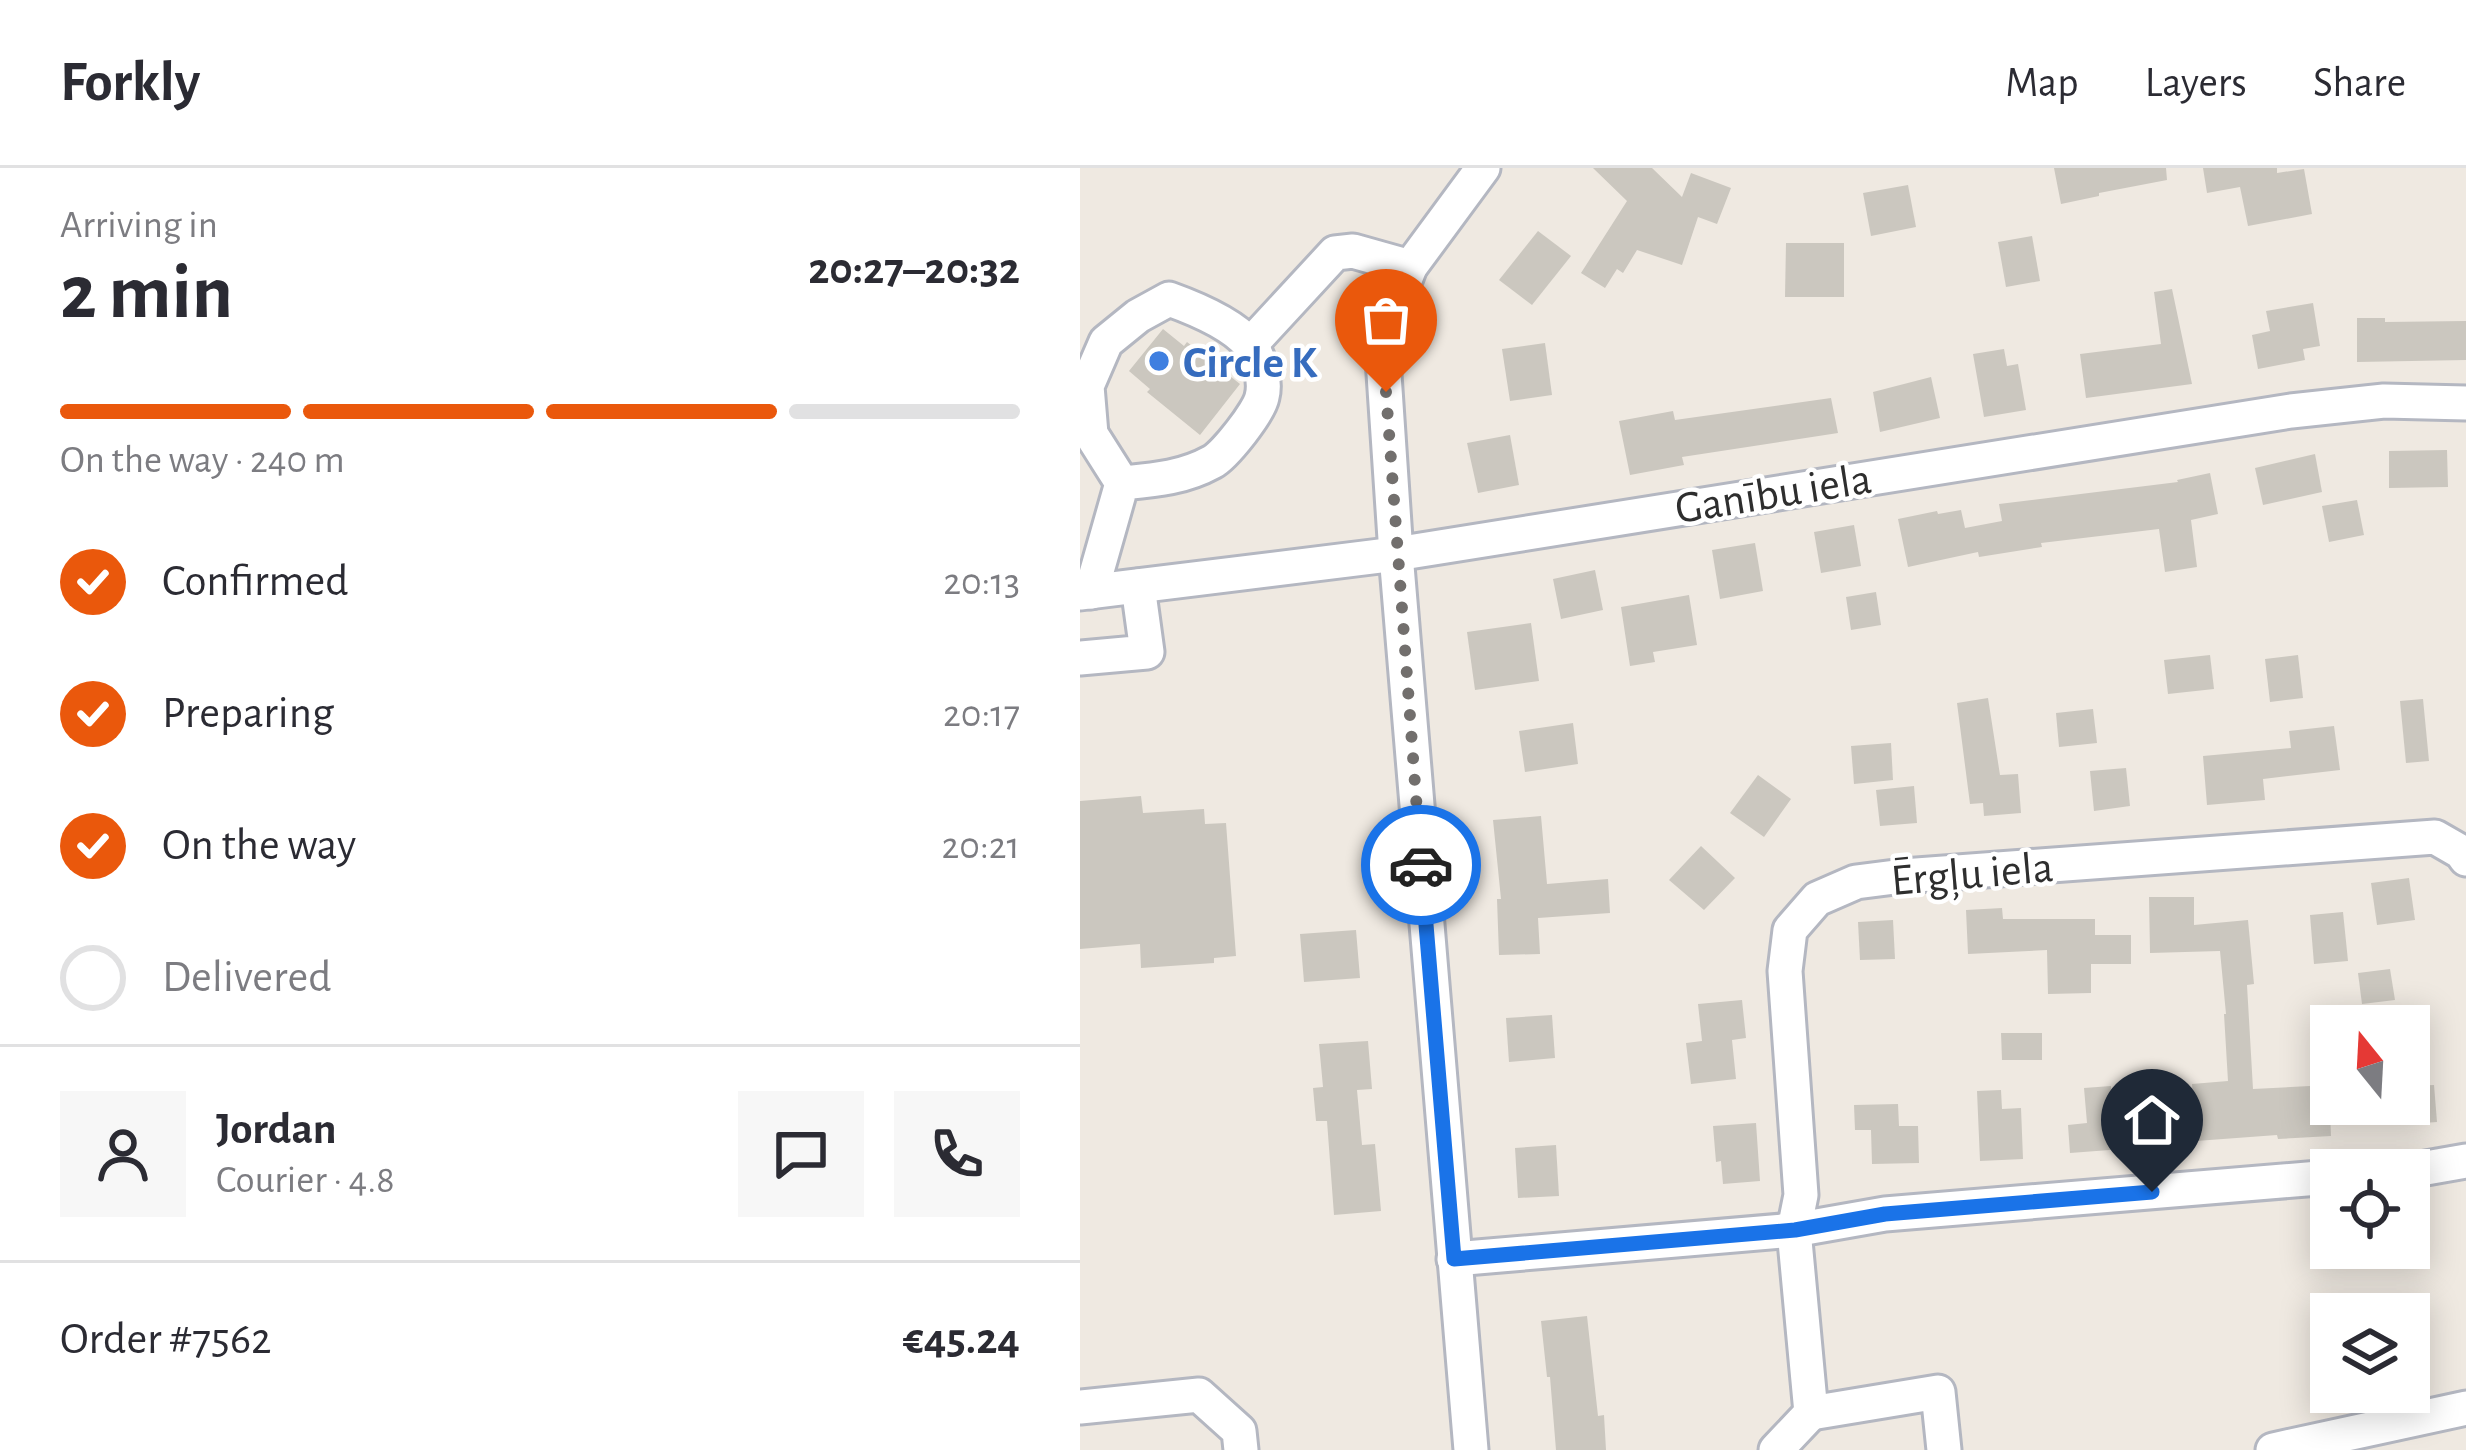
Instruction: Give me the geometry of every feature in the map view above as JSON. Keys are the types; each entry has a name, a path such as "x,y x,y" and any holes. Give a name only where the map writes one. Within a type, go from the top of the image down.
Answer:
{"street":[{"path":"1471,1450 1383,359 1387,327 1410,267 1483,168"},
{"path":"1250,345 1335,253 1353,250 1410,267"},
{"path":"1169,299 1206,313 1250,345 1262,371 1262,398 1217,460 1173,479 1122,483 1091,434 1087,386 1106,342 1169,299"},
{"name":"Ganību iela","path":"1085,592 1396,554 2291,411 2384,401 2466,403"},
{"path":"1085,592 1122,483"},
{"path":"1080,658 1147,652 1138,586"},
{"name":"Ērgļu iela","path":"1811,1413 1795,1230 1801,1195 1785,970 1790,930 1817,898 1856,882 1903,876 2450,833 2466,859"},
{"path":"2430,1167 2466,1161"},
{"path":"1454,1259 1795,1230 1885,1214 2310,1180"},
{"path":"1776,1450 1811,1413 1939,1392 1944,1450"},
{"path":"1080,1407 1199,1395 1239,1431 1241,1450"},
{"path":"2273,1450 2466,1408"}],"building":[{"path":"1593,168 1652,168 1682,197 1691,173 1731,188 1717,224 1698,217 1682,265 1637,250 1623,273 1617,269 1605,288 1581,273 1627,201"},
{"path":"2054,168 2166,168 2167,180 2061,204"},
{"path":"2203,168 2277,168 2277,173 2304,169 2312,214 2248,226 2240,187 2207,193"},
{"path":"1908,185 1916,227 1871,236 1863,193"},
{"path":"1538,231 1571,256 1532,305 1499,280"},
{"path":"2032,236 2040,281 2006,287 1998,242"},
{"path":"1786,243 1844,243 1844,297 1785,297"},
{"path":"2172,289 2192,384 2086,398 2080,354 2161,344 2154,292"},
{"path":"2313,303 2320,346 2303,349 2305,360 2258,369 2252,335 2270,331 2266,311"},
{"path":"2357,318 2466,321 2466,360 2357,362"},
{"name":"Circle K","path":"1163,329 1240,384 1200,435 1129,371"},
{"path":"1545,343 1552,395 1510,401 1502,349"},
{"path":"2004,349 2007,366 2018,364 2026,410 1984,417 1973,354"},
{"path":"1931,377 1940,418 1880,432 1873,392"},
{"path":"1831,398 1838,433 1682,457 1684,465 1630,475 1619,421 1673,411 1675,420"},
{"path":"1510,435 1519,485 1478,493 1467,443"},
{"path":"2447,450 2448,487 2389,488 2389,451"},
{"path":"2315,454 2322,492 2263,505 2255,468"},
{"path":"2210,473 2218,514 2191,520 2197,567 2165,572 2159,529 2041,543 2042,547 1979,557 1978,552 1908,567 1898,519 1961,510 1965,528 2002,521 1999,504 2178,482"},
{"path":"2357,500 2364,535 2329,542 2322,506"},
{"path":"1854,525 1861,566 1821,573 1814,532"},
{"path":"1755,543 1763,591 1720,599 1712,550"},
{"path":"1595,570 1603,610 1561,619 1553,579"},
{"path":"1876,592 1881,625 1851,630 1846,597"},
{"path":"1689,595 1697,645 1653,652 1655,662 1630,666 1621,607"},
{"path":"1531,623 1539,681 1475,690 1467,632"},
{"path":"2210,655 2214,689 2168,694 2164,660"},
{"path":"2298,655 2303,698 2270,702 2265,659"},
{"path":"1988,698 2000,775 2018,774 2021,813 1984,816 1983,803 1970,804 1957,703"},
{"path":"2423,699 2429,761 2406,763 2400,701"},
{"path":"2093,709 2097,743 2059,747 2056,713"},
{"path":"1573,723 1578,764 1525,772 1519,731"},
{"path":"2334,726 2340,770 2263,779 2265,800 2207,805 2203,756 2291,748 2289,731"},
{"path":"1891,743 1893,780 1854,784 1851,746"},
{"path":"2126,768 2130,806 2094,811 2090,771"},
{"path":"1758,775 1791,799 1764,837 1730,813"},
{"path":"1914,786 1917,823 1880,826 1876,790"},
{"path":"1141,796 1143,813 1204,809 1205,824 1226,823 1236,956 1214,958 1214,963 1141,968 1140,944 1080,949 1080,801"},
{"path":"1541,816 1547,884 1608,879 1610,913 1538,918 1540,954 1499,955 1497,899 1501,899 1493,820"},
{"path":"1701,846 1735,878 1704,910 1669,880"},
{"path":"2409,878 2415,920 2377,925 2371,883"},
{"path":"2149,897 2194,897 2194,925 2248,920 2254,984 2247,985 2253,1089 2310,1086 2310,1125 2331,1125 2331,1136 2196,1141 2192,1084 2228,1081 2220,951 2150,953"},
{"path":"2002,908 2003,919 2095,919 2095,935 2131,935 2131,964 2091,964 2091,993 2048,994 2047,950 1968,954 1966,910"},
{"path":"2343,912 2348,961 2314,964 2310,915"},
{"path":"1893,920 1895,959 1860,960 1858,922"},
{"path":"1356,930 1360,978 1304,982 1300,934"},
{"path":"2390,969 2395,1000 2362,1004 2358,973"},
{"path":"1742,1000 1746,1038 1732,1040 1736,1079 1691,1084 1686,1043 1702,1041 1698,1004"},
{"path":"1552,1015 1555,1058 1509,1062 1506,1018"},
{"path":"2001,1033 2042,1033 2042,1060 2002,1060"},
{"path":"1368,1041 1372,1089 1357,1090 1362,1145 1375,1144 1381,1211 1334,1215 1327,1121 1316,1121 1313,1088 1323,1087 1319,1044"},
{"path":"2430,1085 2434,1085 2437,1122 2430,1122"},
{"path":"2111,1086 2113,1112 2133,1110 2136,1148 2070,1153 2068,1125 2087,1123 2084,1088"},
{"path":"2001,1090 2002,1109 2021,1108 2023,1159 1980,1161 1977,1091"},
{"path":"1898,1104 1899,1126 1918,1126 1919,1163 1872,1164 1871,1130 1855,1130 1854,1105"},
{"path":"1756,1123 1760,1181 1723,1184 1713,1126"},
{"path":"1556,1145 1559,1196 1518,1198 1515,1148"},
{"path":"1587,1316 1606,1450 1556,1450 1541,1321"}],"way so far":[{"path":"1386,392 1421,865"}],"place":[{"name":"Circle K","path":"1159,361"}],"route":[{"path":"1421,865 1454,1259 1795,1230 1885,1214 2152,1192"}]}
